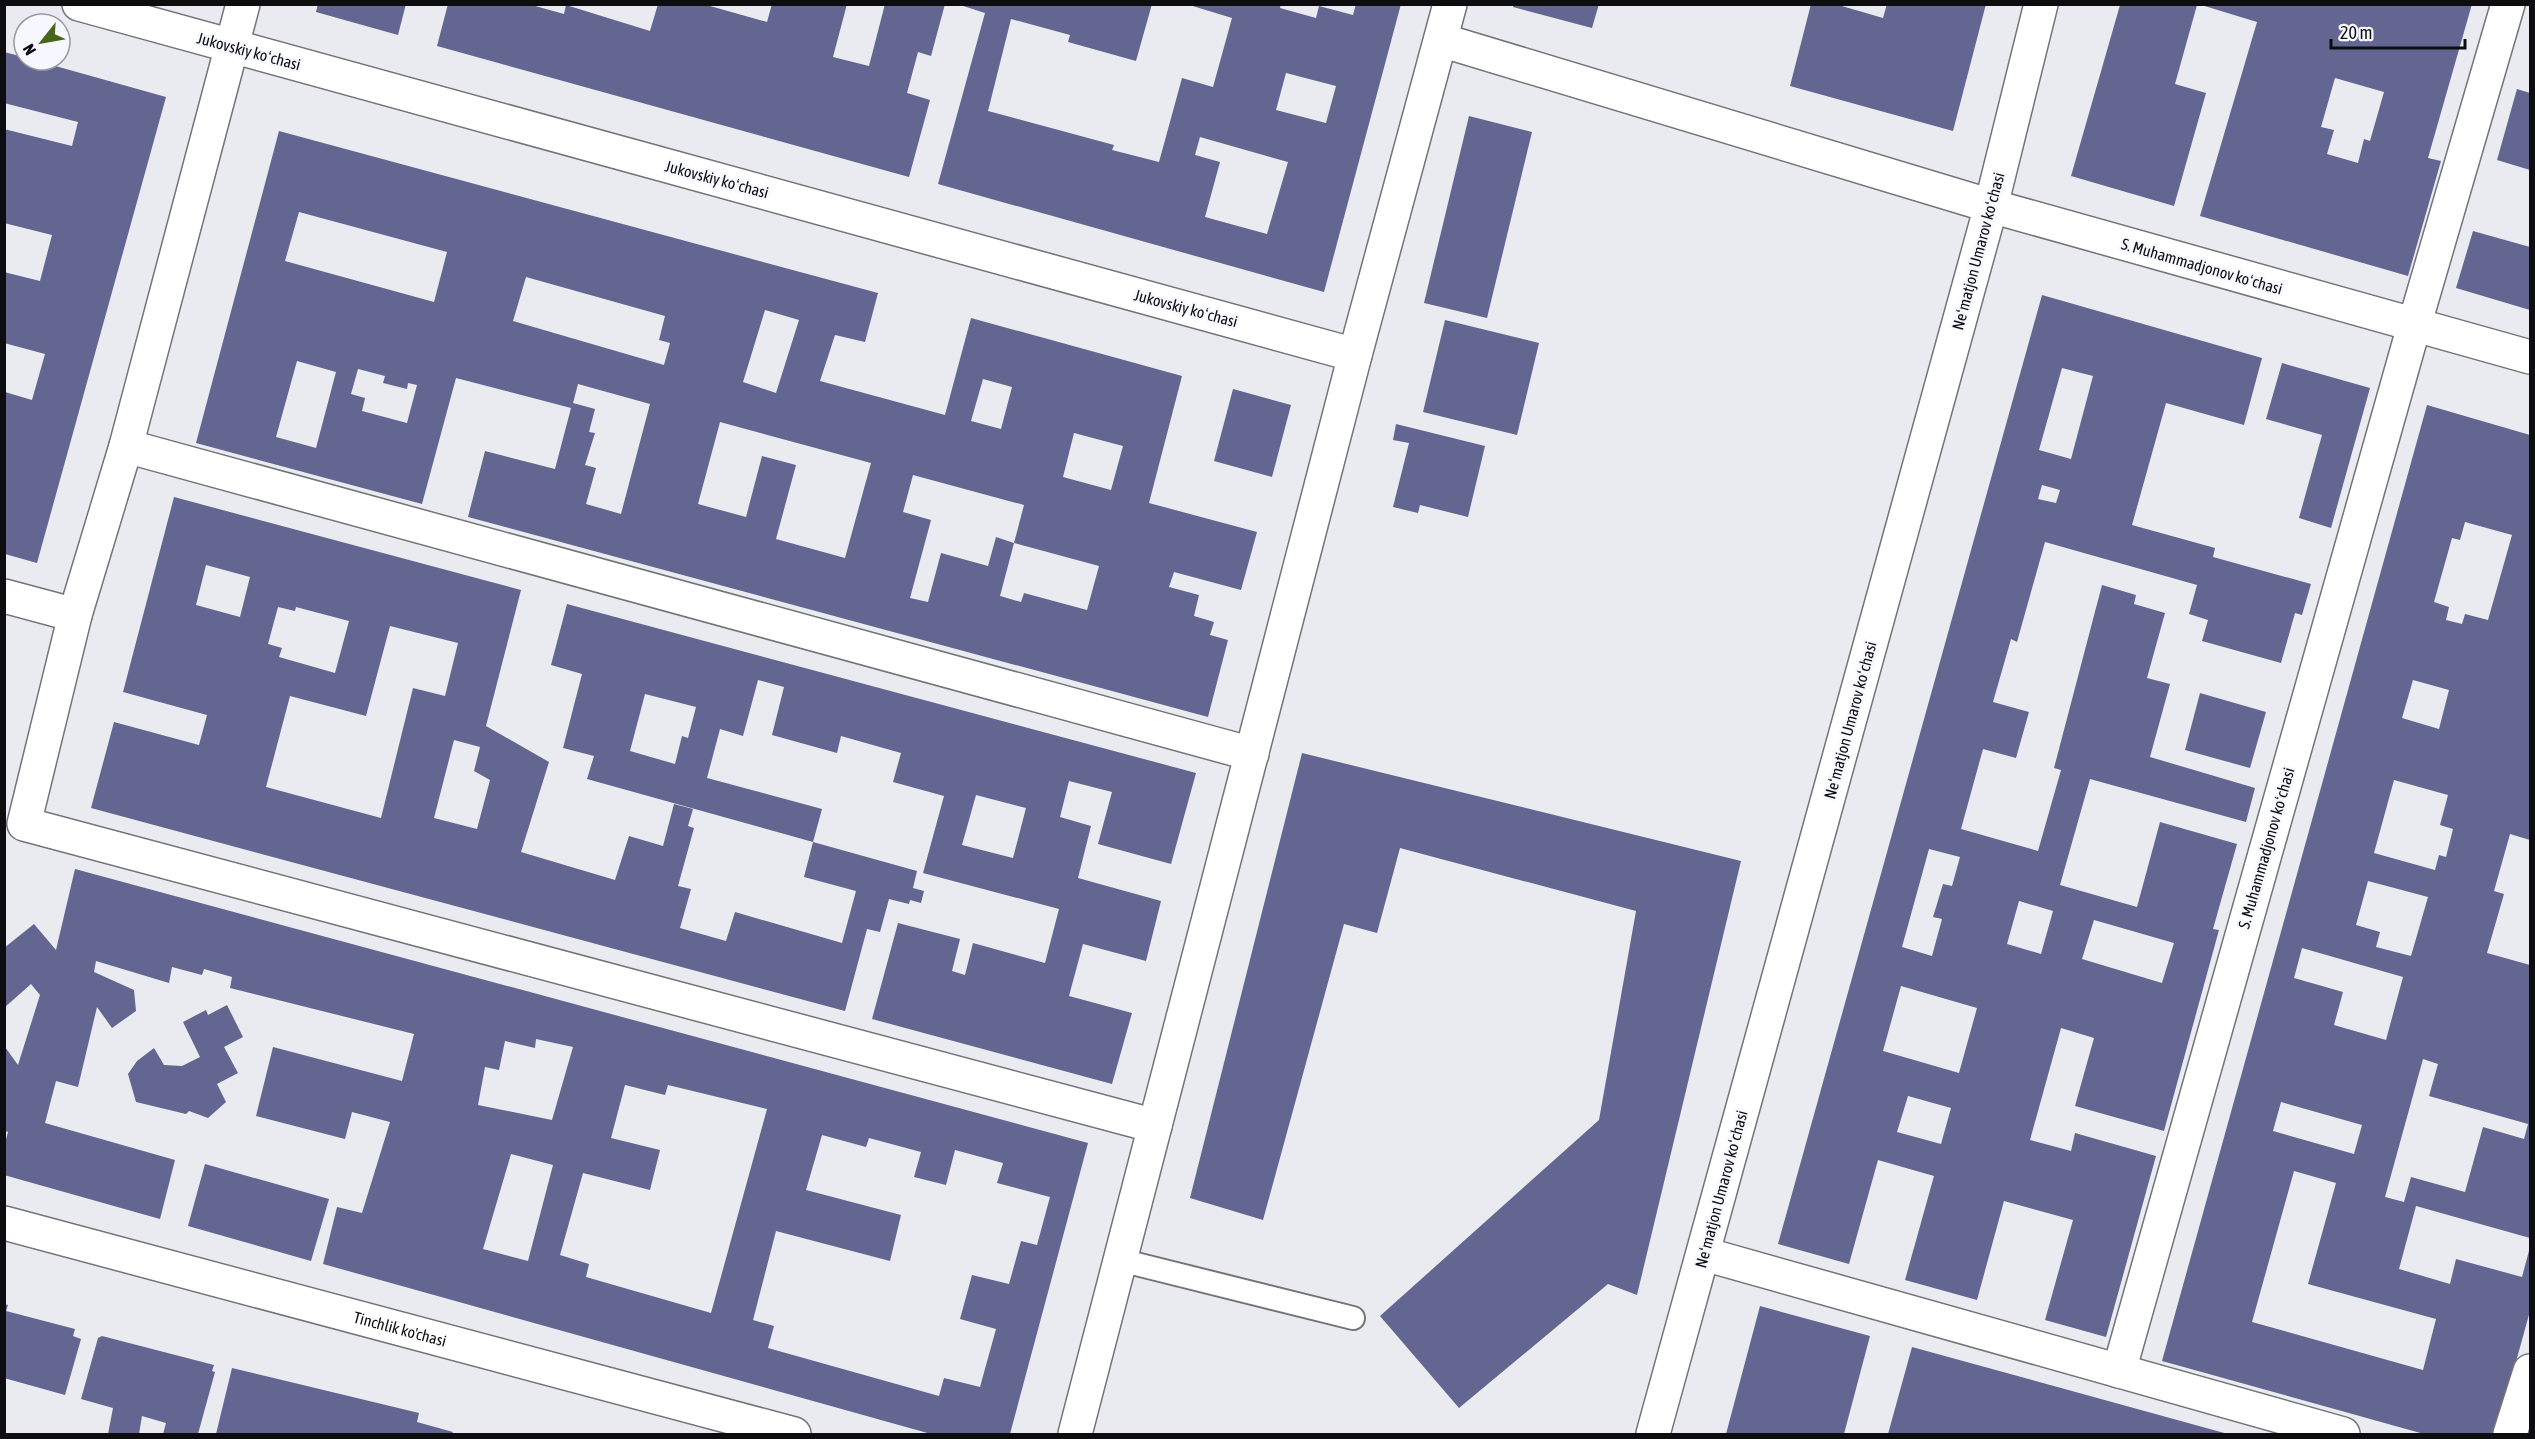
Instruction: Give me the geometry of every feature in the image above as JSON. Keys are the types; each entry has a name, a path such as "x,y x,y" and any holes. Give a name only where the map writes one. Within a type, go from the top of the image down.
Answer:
{"street":[{"name":"Jukovskiy koʻchasi","path":"79,4 1355,355"},
{"path":"243,4 230,45 126,446 75,615 24,824 1155,1125"},
{"path":"1075,1434 1355,355 1450,4"},
{"name":"Neʻmatjon Umarov koʻchasi","path":"1653,1434 1991,206 2041,4"},
{"path":"2414,326 2508,4"},
{"name":"S. Muhammadjonov koʻchasi","path":"1441,40 1991,206 2530,357"},
{"name":"S. Muhammadjonov koʻchasi","path":"2119,1371 2414,326"},
{"path":"126,446 1251,754"},
{"path":"4,596 75,615"},
{"name":"Tinchlik ko'chasi","path":"4,1223 794,1434"},
{"path":"1704,1254 2343,1434"},
{"path":"2510,1434 2530,1371"}],"lane":[{"path":"1120,1260 1353,1318"}],"building":[{"path":"318,4 406,4 398,35 316,12"},
{"path":"448,4 528,4 564,14 566,5 650,31 658,4 703,4 767,22 772,4 847,4 833,57 869,66 885,4 945,4 931,56 918,52 907,93 930,100 909,177 437,46"},
{"path":"957,4 1152,4 1136,61 1068,42 1070,35 1011,19 988,111 1114,145 1112,150 1159,162 1182,78 1213,87 1232,18 1186,4 1281,4 1280,8 1316,18 1319,6 1353,15 1356,4 1401,4 1324,292 938,184 985,13","holes":["1286,73 1336,86 1326,123 1276,110","1200,137 1288,162 1267,234 1205,217 1220,162 1195,155"]},
{"path":"1514,4 1599,4 1592,28 1513,7"},
{"path":"1811,4 1835,4 1883,18 1887,4 1986,4 1953,131 1790,86"},
{"path":"2198,4 2472,4 2428,158 2441,161 2408,276 2200,216 2257,22","holes":["2335,78 2384,92 2370,141 2364,139 2358,163 2327,154 2334,130 2321,127"]},
{"path":"2120,5 2197,5 2175,84 2206,93 2174,206 2071,176"},
{"path":"4,52 12,54 12,72 72,71 166,97 37,563 5,554 5,392 32,400 45,354 4,343 4,272 40,281 52,235 4,223 4,129 72,146 78,122 4,103"},
{"path":"2517,89 2530,93 2530,170 2497,160"},
{"path":"1469,116 1532,132 1487,318 1424,303"},
{"path":"279,131 878,293 865,342 835,335 820,381 945,415 971,318 1182,376 1149,503 1257,532 1241,590 1174,572 1169,587 1199,595 1194,616 1214,622 1210,635 1228,640 1208,717 468,517 485,451 555,469 571,408 456,378 422,504 196,443","holes":["299,212 447,252 434,302 285,261","526,277 665,316 659,340 670,343 664,365 513,321","765,310 799,320 776,393 743,382","297,361 336,372 316,448 276,437","358,369 385,376 383,383 407,389 408,383 417,385 407,423 362,411 365,398 351,394","983,379 1012,387 1001,429 971,421","578,384 650,404 621,514 586,504 596,468 585,465 595,433 589,432 595,409 573,403","720,422 871,463 845,558 776,539 796,465 762,456 746,517 698,504","1074,433 1123,446 1111,490 1063,477","913,475 1024,505 1014,543 996,537 988,566 941,553 928,602 910,598 931,520 903,512","1014,543 1099,566 1087,610 1024,593 1021,602 1000,596"]},
{"path":"2473,231 2530,247 2530,310 2456,288"},
{"path":"2042,295 2262,358 2244,425 2166,403 2132,525 2215,548 2213,557 2311,584 2302,615 2295,613 2281,663 2202,641 2208,620 2189,614 2197,585 2045,542 2017,642 2011,639 1993,702 2029,712 2016,758 1983,749 1961,829 2038,851 2061,770 2054,768 2102,585 2136,595 2134,604 2165,613 2147,678 2170,684 2150,757 2255,788 2246,822 2090,779 2060,885 2137,907 2160,822 2237,844 2213,929 2219,930 2164,1131 2075,1106 2094,1038 2061,1028 2030,1140 2071,1151 2075,1133 2156,1156 2106,1337 2045,1320 2073,1220 2004,1201 1977,1300 1905,1280 1934,1176 1878,1160 1849,1264 1778,1244","holes":["2062,368 2093,376 2071,459 2039,450","2042,485 2060,490 2056,503 2038,499","1929,849 1960,857 1952,886 1943,884 1933,917 1942,919 1932,956 1902,947","2019,901 2053,911 2041,954 2007,944","2094,920 2174,943 2162,983 2082,959","1901,986 1977,1008 1959,1073 1883,1051","1908,1096 1951,1108 1941,1144 1897,1132"]},
{"path":"1445,320 1539,343 1517,435 1423,412"},
{"path":"2282,363 2370,388 2331,528 2299,518 2322,435 2266,419"},
{"path":"1233,389 1291,405 1272,477 1214,461"},
{"path":"2427,405 2530,435 2530,840 2510,834 2494,891 2504,894 2487,953 2530,965 2530,1238 2416,1206 2399,1269 2450,1284 2456,1259 2522,1277 2530,1247 2530,1311 2496,1434 2424,1434 2162,1361","holes":["2465,522 2512,535 2488,620 2465,614 2462,624 2446,620 2449,607 2434,602 2452,538 2460,540","2413,680 2449,690 2439,729 2402,718","2394,780 2448,795 2440,825 2453,829 2446,857 2439,855 2435,870 2374,853","2368,881 2428,897 2411,956 2376,947 2380,932 2356,925","2302,948 2403,977 2386,1040 2334,1025 2343,992 2294,978","2423,1059 2438,1064 2429,1096 2528,1124 2524,1139 2483,1127 2465,1192 2411,1177 2404,1202 2385,1197","2281,1102 2362,1125 2354,1154 2273,1131","2294,1171 2336,1183 2308,1284 2436,1319 2423,1370 2252,1322"]},
{"path":"1396,424 1485,446 1468,517 1420,505 1418,513 1393,507 1409,443 1393,440"},
{"path":"174,497 521,590 486,726 549,762 521,852 615,880 629,836 663,846 674,804 693,809 688,826 694,828 678,886 691,889 680,928 726,941 735,912 842,943 856,891 804,877 813,842 917,871 913,888 924,891 921,903 910,900 909,904 889,899 880,932 867,929 845,1011 91,808 114,722 199,745 207,715 123,692","holes":["206,565 250,577 240,617 196,605","278,607 295,611 296,607 349,621 335,673 279,657 282,648 268,644","390,626 458,643 445,696 413,688 381,818 266,787 290,696 366,716","454,740 480,747 474,771 490,780 477,829 434,818"]},
{"path":"567,604 1196,773 1171,864 1098,844 1112,792 1069,781 1060,817 1091,826 1078,878 1161,901 1146,961 1083,944 1069,996 1132,1013 1112,1084 872,1019 898,923 960,939 952,971 965,975 973,943 1045,963 1059,909 923,873 944,796 893,782 901,753 841,736 837,753 772,735 784,687 758,680 743,736 720,729 707,778 822,809 813,842 587,779 594,756 563,748 582,674 551,665","holes":["645,694 696,707 688,738 682,736 675,764 630,751","976,795 1026,808 1013,858 962,845"]},
{"path":"2200,693 2266,712 2250,768 2185,750"},
{"path":"1302,753 1741,861 1637,1295 1608,1284 1459,1408 1380,1316 1599,1120 1636,911 1400,848 1377,933 1344,924 1263,1220 1190,1198"},
{"path":"75,869 1088,1143 1010,1434 931,1434 323,1264 337,1207 362,1213 390,1122 352,1112 345,1139 256,1116 273,1047 402,1081 414,1034 230,988 232,977 204,969 202,975 172,967 169,983 96,961 94,972 134,990 136,1011 112,1028 97,1007 78,1087 56,1081 45,1123 175,1160 160,1219 4,1175 4,1147 8,1132 5,1131 5,1047 18,1065 40,995 31,984 4,1008 4,948 34,924 56,950","holes":["536,1039 573,1047 552,1120 478,1105 485,1067 499,1070 505,1041 535,1048","625,1085 665,1095 668,1085 767,1109 711,1313 586,1277 589,1264 560,1255 583,1173 650,1190 660,1150 611,1138","822,1135 866,1147 869,1138 921,1152 914,1177 946,1185 955,1150 1003,1163 997,1183 1050,1197 1037,1245 1021,1241 1009,1284 972,1275 960,1319 996,1329 980,1387 944,1378 939,1396 768,1348 774,1326 753,1320 776,1231 890,1261 901,1215 806,1190","511,1154 553,1165 528,1261 483,1249"]},
{"path":"227,1005 243,1037 224,1047 238,1073 217,1084 226,1102 208,1118 189,1111 186,1114 136,1102 128,1074 137,1061 154,1048 164,1065 182,1066 200,1057 183,1022 206,1010 208,1015"},
{"path":"205,1164 329,1199 311,1261 188,1226"},
{"path":"4,1304 8,1305 6,1311 75,1329 73,1336 81,1339 65,1395 4,1378"},
{"path":"1760,1306 1870,1336 1844,1434 1726,1434"},
{"path":"102,1336 214,1365 212,1371 215,1372 198,1434 163,1434 166,1423 142,1416 139,1434 108,1434 113,1408 81,1399 98,1338"},
{"path":"1912,1347 2228,1434 1888,1434"},
{"path":"232,1368 419,1413 417,1422 453,1432 452,1434 216,1434"}]}
